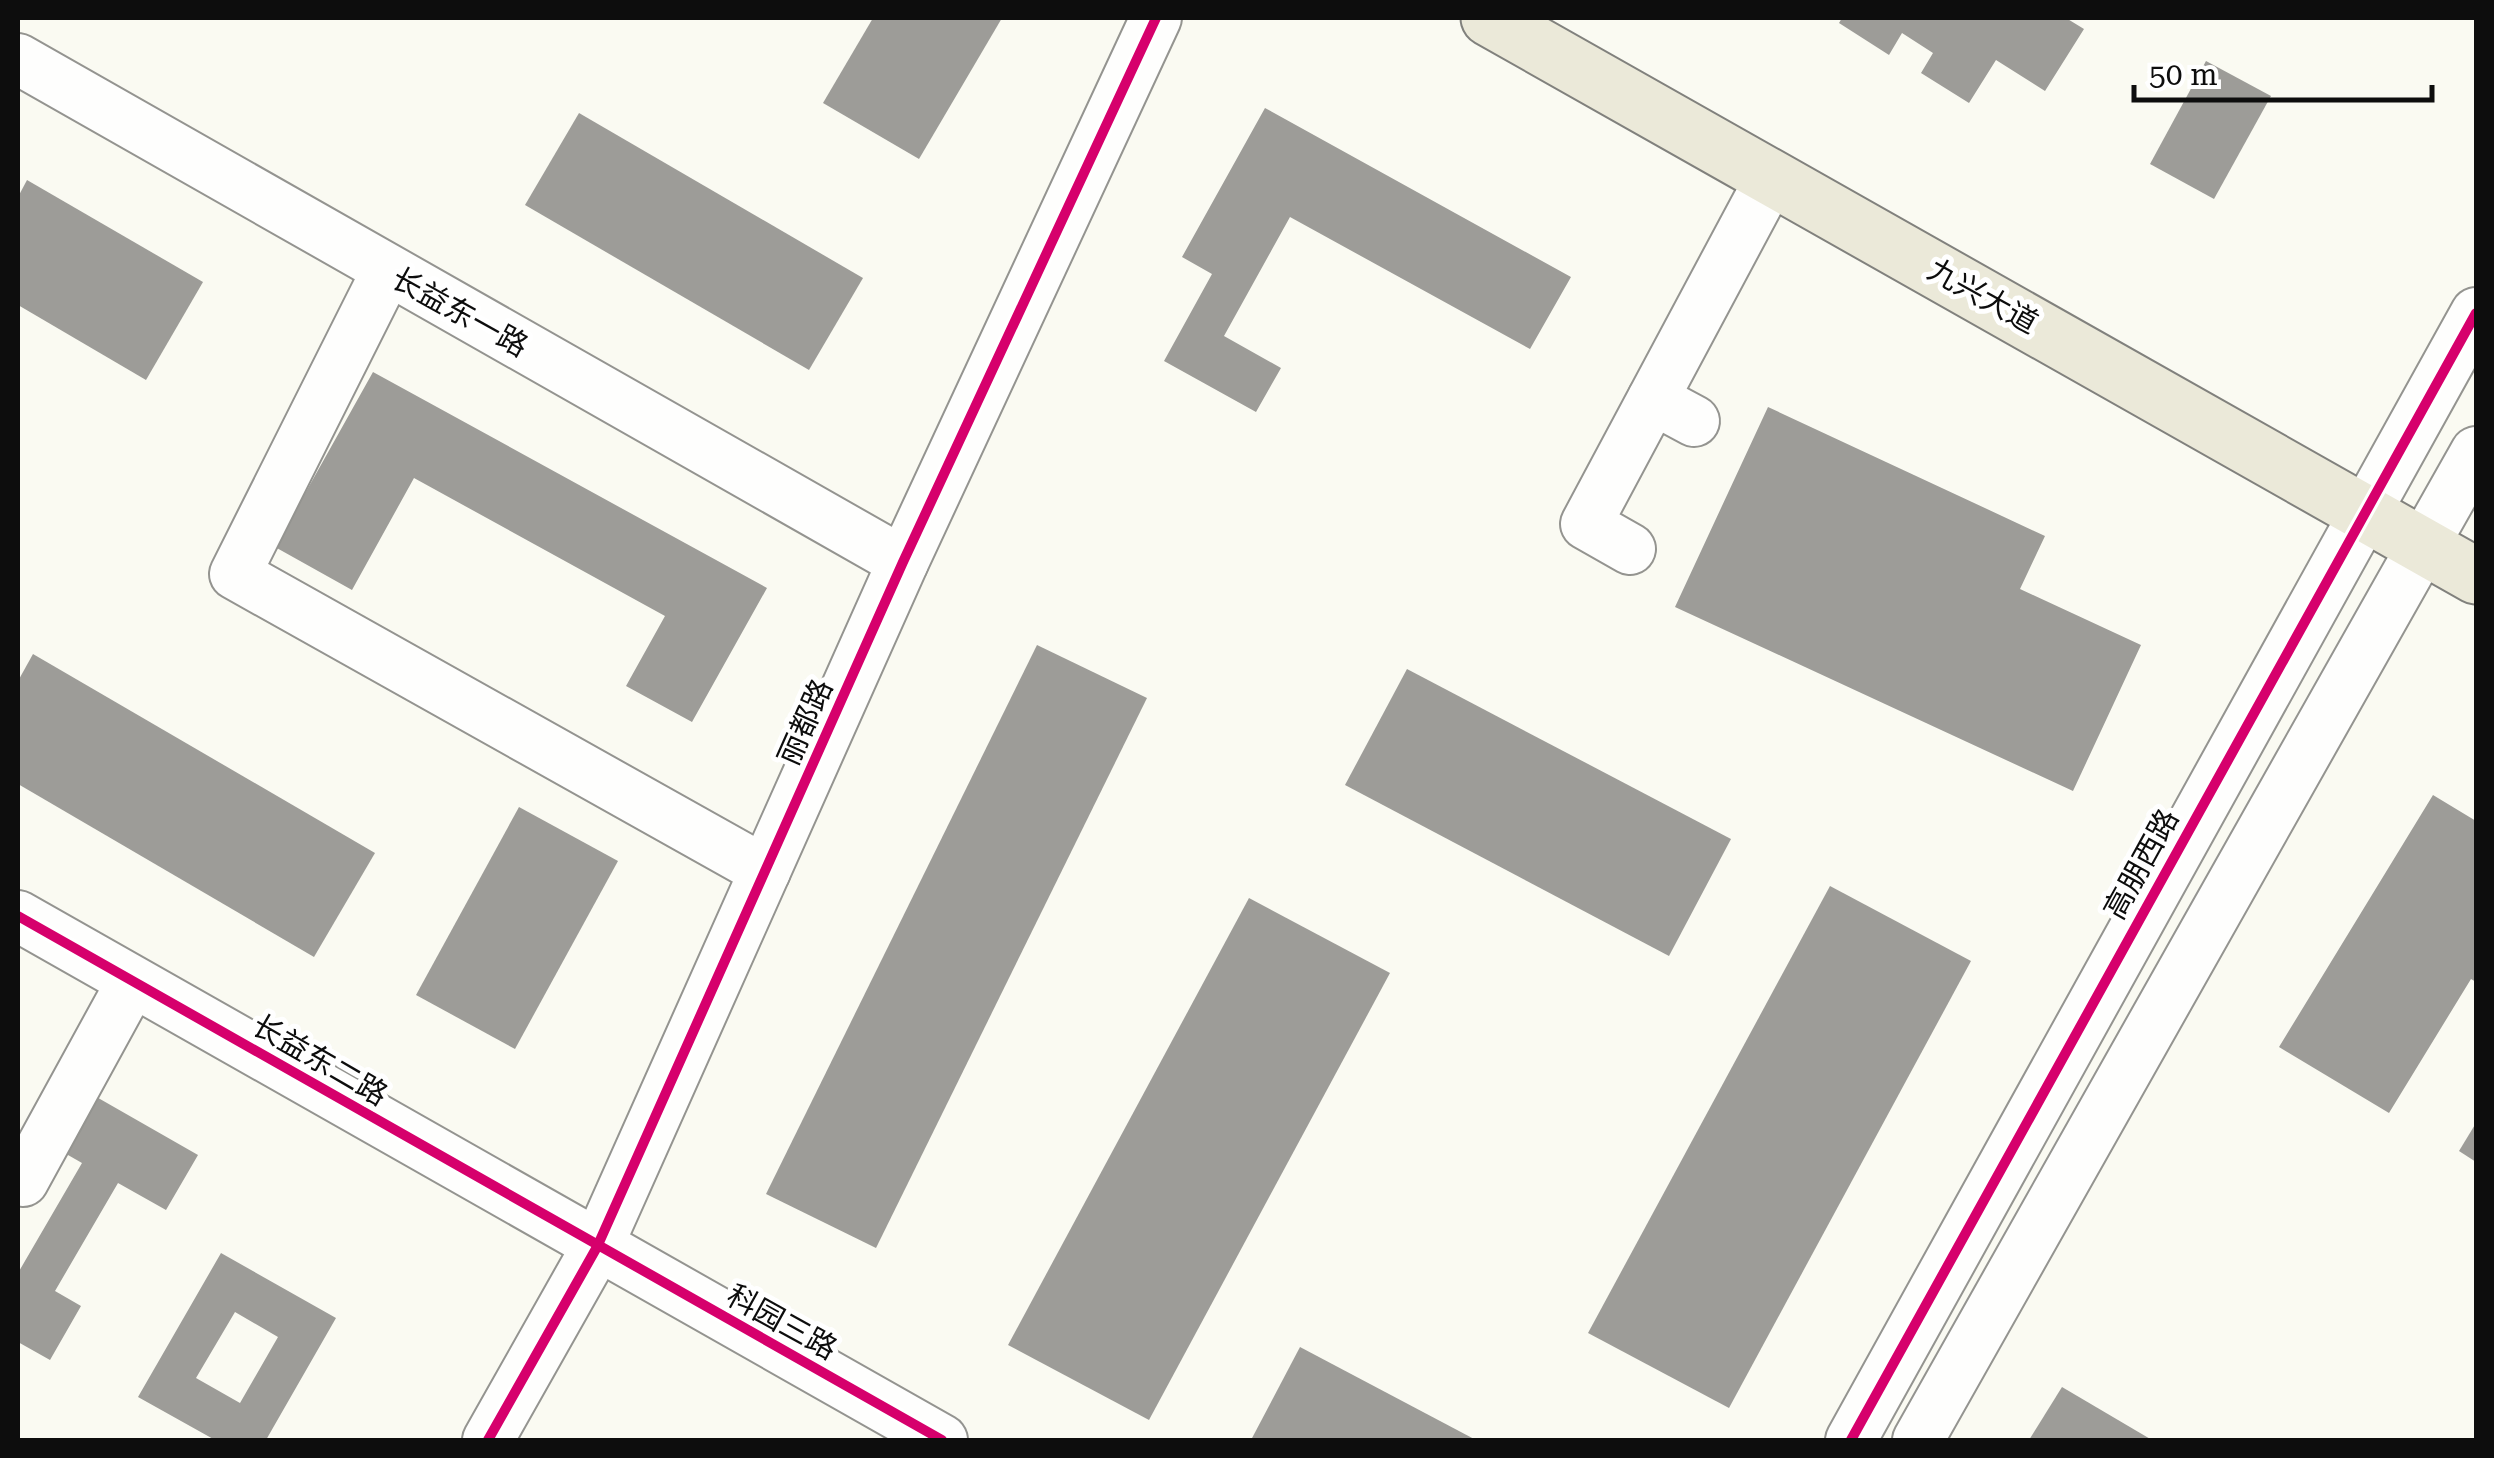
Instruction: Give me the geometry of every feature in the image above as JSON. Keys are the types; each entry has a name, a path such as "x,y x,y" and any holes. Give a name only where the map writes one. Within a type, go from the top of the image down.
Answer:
{"main road":[{"name":"九兴大道","path":"1489,18 2366,510 2476,576"}],"street":[{"name":"丽都路","path":"488,1440 598,1247 904,562 1156,18"},
{"name":"长益东一路","path":"18,59 904,562"},
{"path":"1630,550 1586,524 1673,410 1772,176"},
{"path":"387,271 235,574 765,871"},
{"name":"高朋西路","path":"1851,1440 2476,314"},
{"path":"1918,1440 2476,452"},
{"name":"长益东二路","path":"18,916 598,1247"},
{"path":"18,1178 23,1182 132,982"},
{"name":"科园三路","path":"598,1247 942,1440"}],"building":[{"path":"873,18 1002,18 919,159 823,103"},
{"path":"1842,18 2066,18 2084,29 2045,91 1996,60 1969,103 1921,73 1933,53 1902,33 1889,55 1839,23"},
{"path":"2206,61 2271,96 2214,199 2150,164"},
{"path":"1265,108 1571,277 1530,349 1290,217 1224,336 1281,368 1256,412 1164,361 1212,274 1182,257"},
{"path":"579,113 863,278 809,370 525,205"},
{"path":"27,180 203,282 146,380 18,305 18,197"},
{"path":"373,372 767,588 692,722 626,686 665,616 414,478 352,590 275,547"},
{"path":"1768,407 2045,536 2020,589 2141,645 2073,791 1675,607"},
{"path":"1037,645 1147,698 876,1248 766,1194"},
{"path":"33,654 375,853 314,957 18,784 18,681"},
{"path":"1407,669 1731,839 1669,956 1345,785"},
{"path":"2433,795 2476,821 2476,982 2471,979 2389,1113 2279,1047"},
{"path":"519,807 618,861 515,1049 416,995"},
{"path":"1830,886 1971,961 1729,1408 1588,1333"},
{"path":"1249,898 1390,973 1149,1420 1008,1345"},
{"path":"93,1095 198,1155 166,1210 118,1183 55,1291 81,1306 50,1360 18,1342 18,1273 82,1163 61,1151"},
{"path":"2476,1123 2476,1162 2459,1151"},
{"path":"221,1253 336,1318 266,1440 215,1440 138,1397","holes":["235,1312 278,1337 240,1403 196,1378"]},
{"path":"1300,1347 1476,1440 1251,1440"},
{"path":"2062,1387 2152,1440 2029,1440"}],"cycle path":[{"path":"488,1440 597,1247 903,562 1156,18"},
{"path":"1851,1440 2476,313"},
{"path":"18,916 942,1440"}]}
